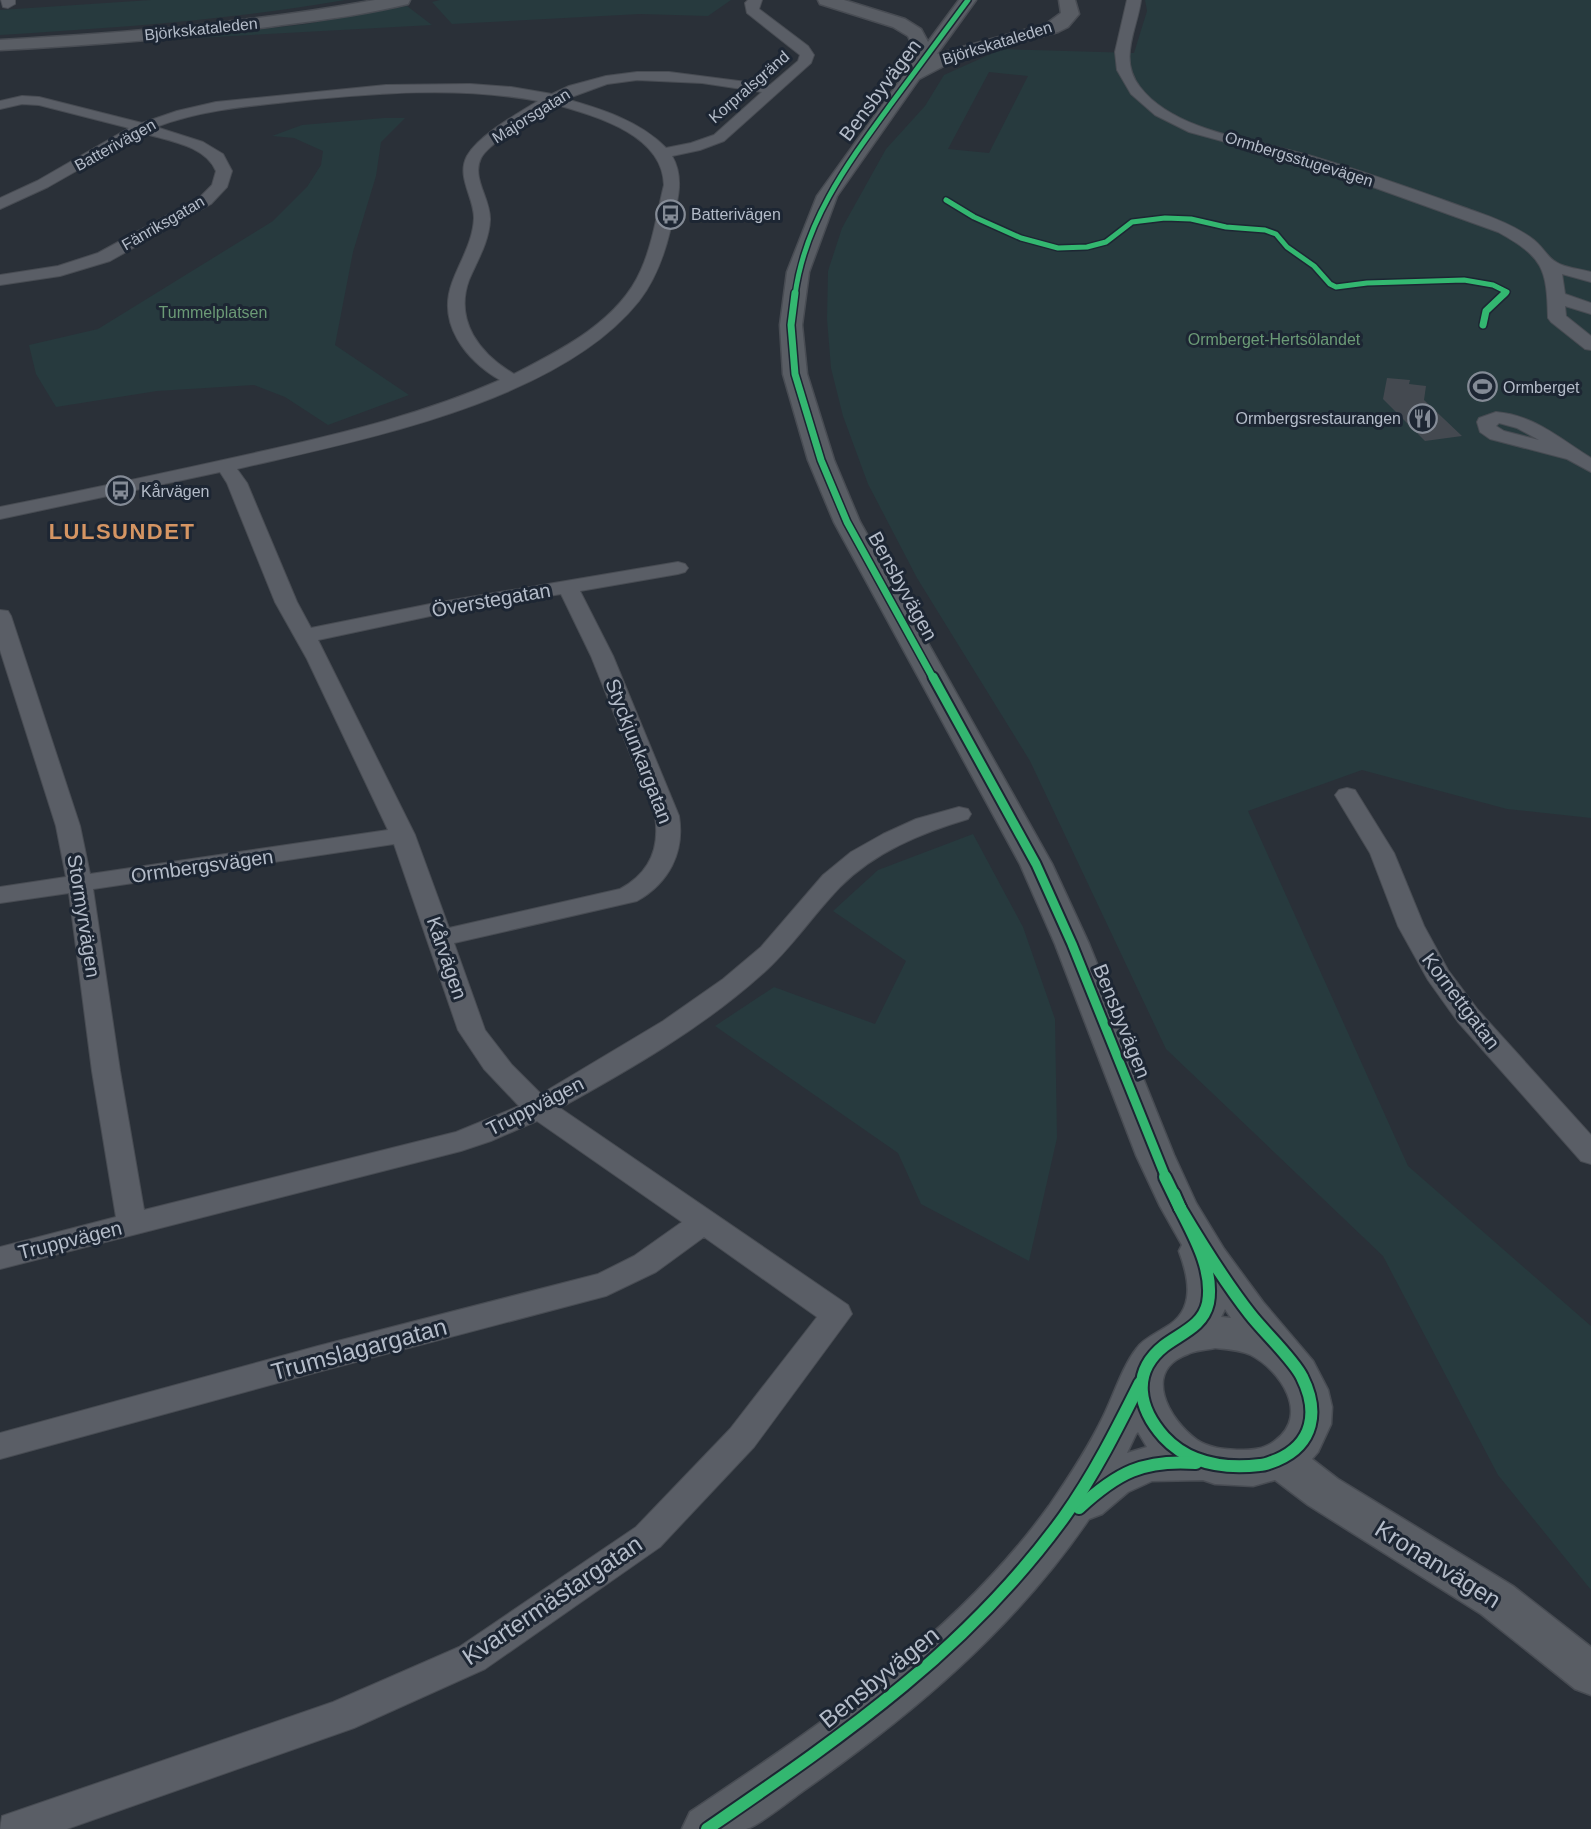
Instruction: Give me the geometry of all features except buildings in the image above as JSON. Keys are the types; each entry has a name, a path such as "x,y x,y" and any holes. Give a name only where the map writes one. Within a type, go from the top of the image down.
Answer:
{"main road":[{"name":"Björkskataleden","path":"0,45 99,39 248,24 402,0"},
{"path":"834,2 919,14"},
{"path":"834,2 887,18 915,33 922,46 913,76"},
{"name":"Björkskataleden","path":"913,76 927,66 962,51 1052,28 1062,23 1071,11 1067,2 1043,23 1005,32 966,17 937,13"},
{"name":"Bensbyvägen","path":"966,17 913,76 854,154 827,196 798,272 791,325 795,374 821,460 847,522 1036,864 1072,944 1155,1155 1202,1258 1209,1286 1208,1303 1202,1316 1191,1330 1179,1339"},
{"name":"Bensbyvägen","path":"1174,1194 1210,1259 1249,1313 1292,1365"},
{"path":"1208,1332 1244,1336 1271,1347 1292,1365 1308,1387 1313,1411 1308,1434 1292,1452 1281,1460 1261,1466 1239,1469 1211,1465 1180,1452 1158,1433 1150,1422 1142,1398 1143,1375 1155,1355 1179,1339 1208,1332"},
{"name":"Bensbyvägen","path":"1055,1532 1083,1491 1118,1431 1143,1375"},
{"name":"Kronanvägen","path":"1281,1460 1323,1492 1497,1600 1591,1674"},
{"name":"Bensbyvägen","path":"707,1829 890,1699 940,1657 994,1603 1055,1532 1115,1476 1132,1467 1162,1461 1211,1465"}],"street":[{"name":"Korpralsgränd","path":"663,153 695,147 718,138 804,63 807,53 753,12 751,6 755,0"},
{"name":"Ormbergsstugevägen","path":"1134,0 1133,12 1120,52 1129,82 1137,93 1155,109 1190,126 1324,164 1474,216 1524,240 1550,266 1559,298 1557,318 1591,345"},
{"name":"Majorsgatan","path":"514,381 488,364 472,348 460,331 456,317 457,294 478,242 482,219 471,172 473,159 482,148 518,120 553,100 594,82 641,75 680,75 774,90"},
{"name":"Batterivägen","path":"0,204 28,193 104,147 164,119 208,108 394,88 486,90 553,100 617,121 640,134 663,153"},
{"name":"Fänriksgatan","path":"0,280 60,271 104,257 205,201 219,187 224,171 218,157 198,145 39,101 4,104"},
{"path":"0,513 225,466 413,421 472,400 567,353 596,333 621,311 635,295 652,261 672,185 671,168 663,153"},
{"path":"1550,266 1591,277"},
{"path":"1559,298 1591,309"},
{"path":"1570,454 1591,466"},
{"name":"Kårvägen","path":"225,466 237,483 286,602 403,835 472,1030 484,1051 518,1089 539,1108 837,1314"},
{"name":"Överstegatan","path":"305,636 435,609 678,568"},
{"name":"Styckjunkargatan","path":"441,938 628,895 640,890 648,883 667,853 670,828 667,816 602,656 568,587"},
{"name":"Stormyrvägen","path":"0,616 68,826 80,883 106,1071 132,1225"},
{"name":"Kornettgatan","path":"1347,795 1382,854 1411,926 1437,974 1468,1016 1591,1154"},
{"name":"Truppvägen","path":"0,1258 461,1141 507,1125 677,1025 716,999 770,953 830,882 867,852 912,830 959,814"},
{"name":"Ormbergsvägen","path":"0,895 403,835"},
{"name":"Trumslagargatan","path":"0,1446 306,1362 606,1284 645,1264 704,1221"},
{"name":"Kvartermästargatan","path":"15,1829 341,1716 472,1658 648,1537 742,1438 837,1314"}],"green space":[{"path":"151,0 345,0 216,18 0,35 0,10"},
{"path":"440,0 731,0 708,16 640,14 452,24 432,2"},
{"name":"Ormberget-Hertsölandet","path":"1145,0 1591,0 1591,818 1507,809 1362,770 1248,811 1408,1166 1591,1326 1591,1590 1498,1475 1383,1256 1166,1049 1030,761 917,578 868,484 843,416 831,368 827,319 828,271 842,228 886,149 925,106 944,75 1002,49 1134,53 1147,11","holes":["989,72 1028,76 989,153 948,149"]},
{"path":"407,6 432,25 178,39 306,24"},
{"name":"Tummelplatsen","path":"405,118 381,142 376,176 353,252 335,345 409,395 328,425 285,397 254,385 157,391 56,407 36,374 29,345 98,329 273,221 307,187 321,165 323,151 294,138 272,136 302,125"},
{"path":"973,834 1023,927 1055,1019 1057,1138 1029,1261 921,1204 898,1153 715,1026 774,987 875,1024 906,961 833,911 878,870"}],"cycle path":[{"path":"968,0 854,155 827,196 798,272 791,325 795,374 821,460 847,522 1036,864 1072,944 1155,1155 1179,1206 1210,1259 1249,1313 1302,1376 1313,1409 1308,1435 1290,1454 1264,1465 1234,1468 1202,1462 1173,1447 1151,1422 1143,1403 1142,1383 1149,1364 1162,1348 1202,1318 1208,1301 1209,1287 1203,1260 1192,1232 1179,1206 1174,1194"},
{"path":"946,200 974,217 1021,238 1058,248 1087,247 1106,242 1132,222 1165,218 1191,219 1226,227 1265,230 1276,234 1287,247 1314,266 1330,284 1336,287 1367,283 1464,280 1493,285 1507,292 1486,311 1482,320 1483,325"},
{"path":"707,1829 870,1715 969,1629 1003,1593 1065,1516 1117,1430 1140,1383"},
{"path":"1079,1508 1118,1476 1132,1469 1160,1462 1196,1463"}],"place":[{"name":"Batterivägen","path":"670,214"},
{"name":"Ormberget","path":"1482,387"},
{"name":"Ormbergsrestaurangen","path":"1422,418"},
{"name":"Kårvägen","path":"120,491"}],"district":[{"name":"LULSUNDET","path":"122,531"}]}
